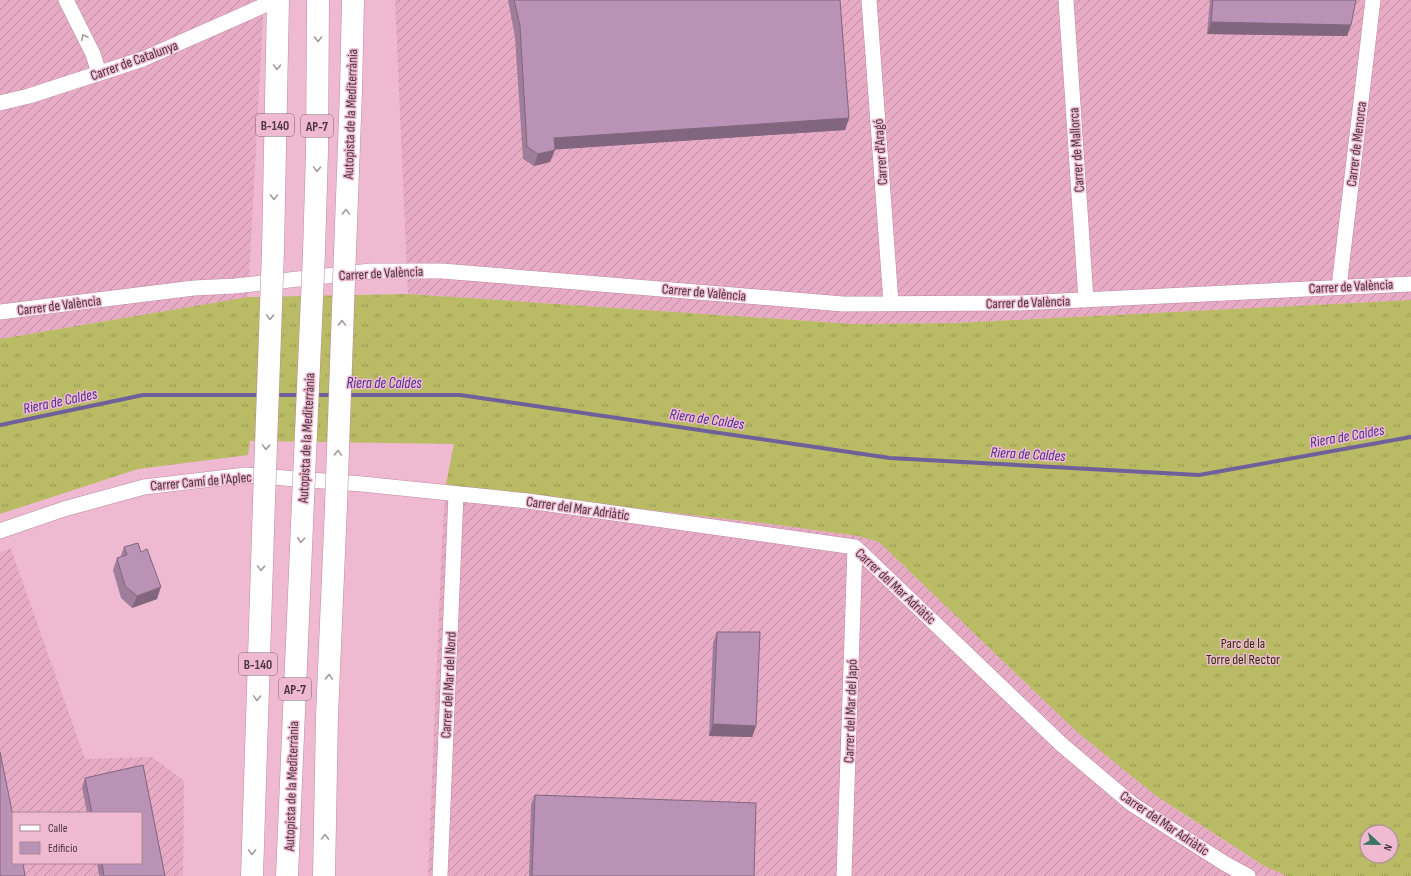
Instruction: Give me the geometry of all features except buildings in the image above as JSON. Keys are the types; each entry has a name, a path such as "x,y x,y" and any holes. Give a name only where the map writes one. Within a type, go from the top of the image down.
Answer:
{"highway":[{"name":"Autopista de la Mediterrània","path":"287,876 314,252 317,151 318,0"},
{"name":"Autopista de la Mediterrània","path":"324,876 327,716 352,91 353,0"},
{"name":"B-140","path":"252,876 272,250 271,3"}],"street":[{"path":"66,0 93,54 99,73"},
{"name":"Carrer d'Aragó","path":"868,0 892,303"},
{"name":"Carrer de Mallorca","path":"1066,0 1086,300"},
{"name":"Carrer de Menorca","path":"1339,287 1373,0"},
{"name":"Carrer de Catalunya","path":"0,104 143,59 271,3"},
{"name":"Carrer de València","path":"0,312 194,288 235,286 370,271 414,270 843,304 1020,303 1411,284"},
{"name":"Carrer Camí de l'Aplec","path":"0,531 64,510 144,487 246,475 362,484 456,494"},
{"name":"Carrer del Mar Adriàtic","path":"456,494 536,502 856,546 1061,744 1132,804 1248,876"},
{"name":"Carrer del Mar del Nord","path":"440,876 456,494"},
{"name":"Carrer del Mar del Japó","path":"844,876 856,546"}],"shaded area":[{"path":"0,0 264,0 248,297 0,339"},
{"path":"395,0 1411,0 1411,300 956,323 854,324 408,294"},
{"path":"446,484 481,491 771,524 858,536 879,542 1077,732 1155,795 1263,866 1287,876 428,876 442,541"},
{"path":"11,549 85,759 152,757 184,781 183,876 0,876 0,552"}],"green space":[{"name":"Parc de la Torre del Rector","path":"408,294 854,324 956,323 1411,300 1411,876 1287,876 1264,866 1155,795 1077,732 879,542 858,536 771,524 481,491 446,484 454,444 250,441 248,455 138,469 0,514 0,339 248,297"}],"waterway":[{"name":"Riera de Caldes","path":"0,425 143,395 261,395"},
{"name":"Riera de Caldes","path":"274,395 301,395"},
{"name":"Riera de Caldes","path":"314,395 333,395"},
{"name":"Riera de Caldes","path":"346,395 460,395 890,458 1199,475 1411,437"}]}
